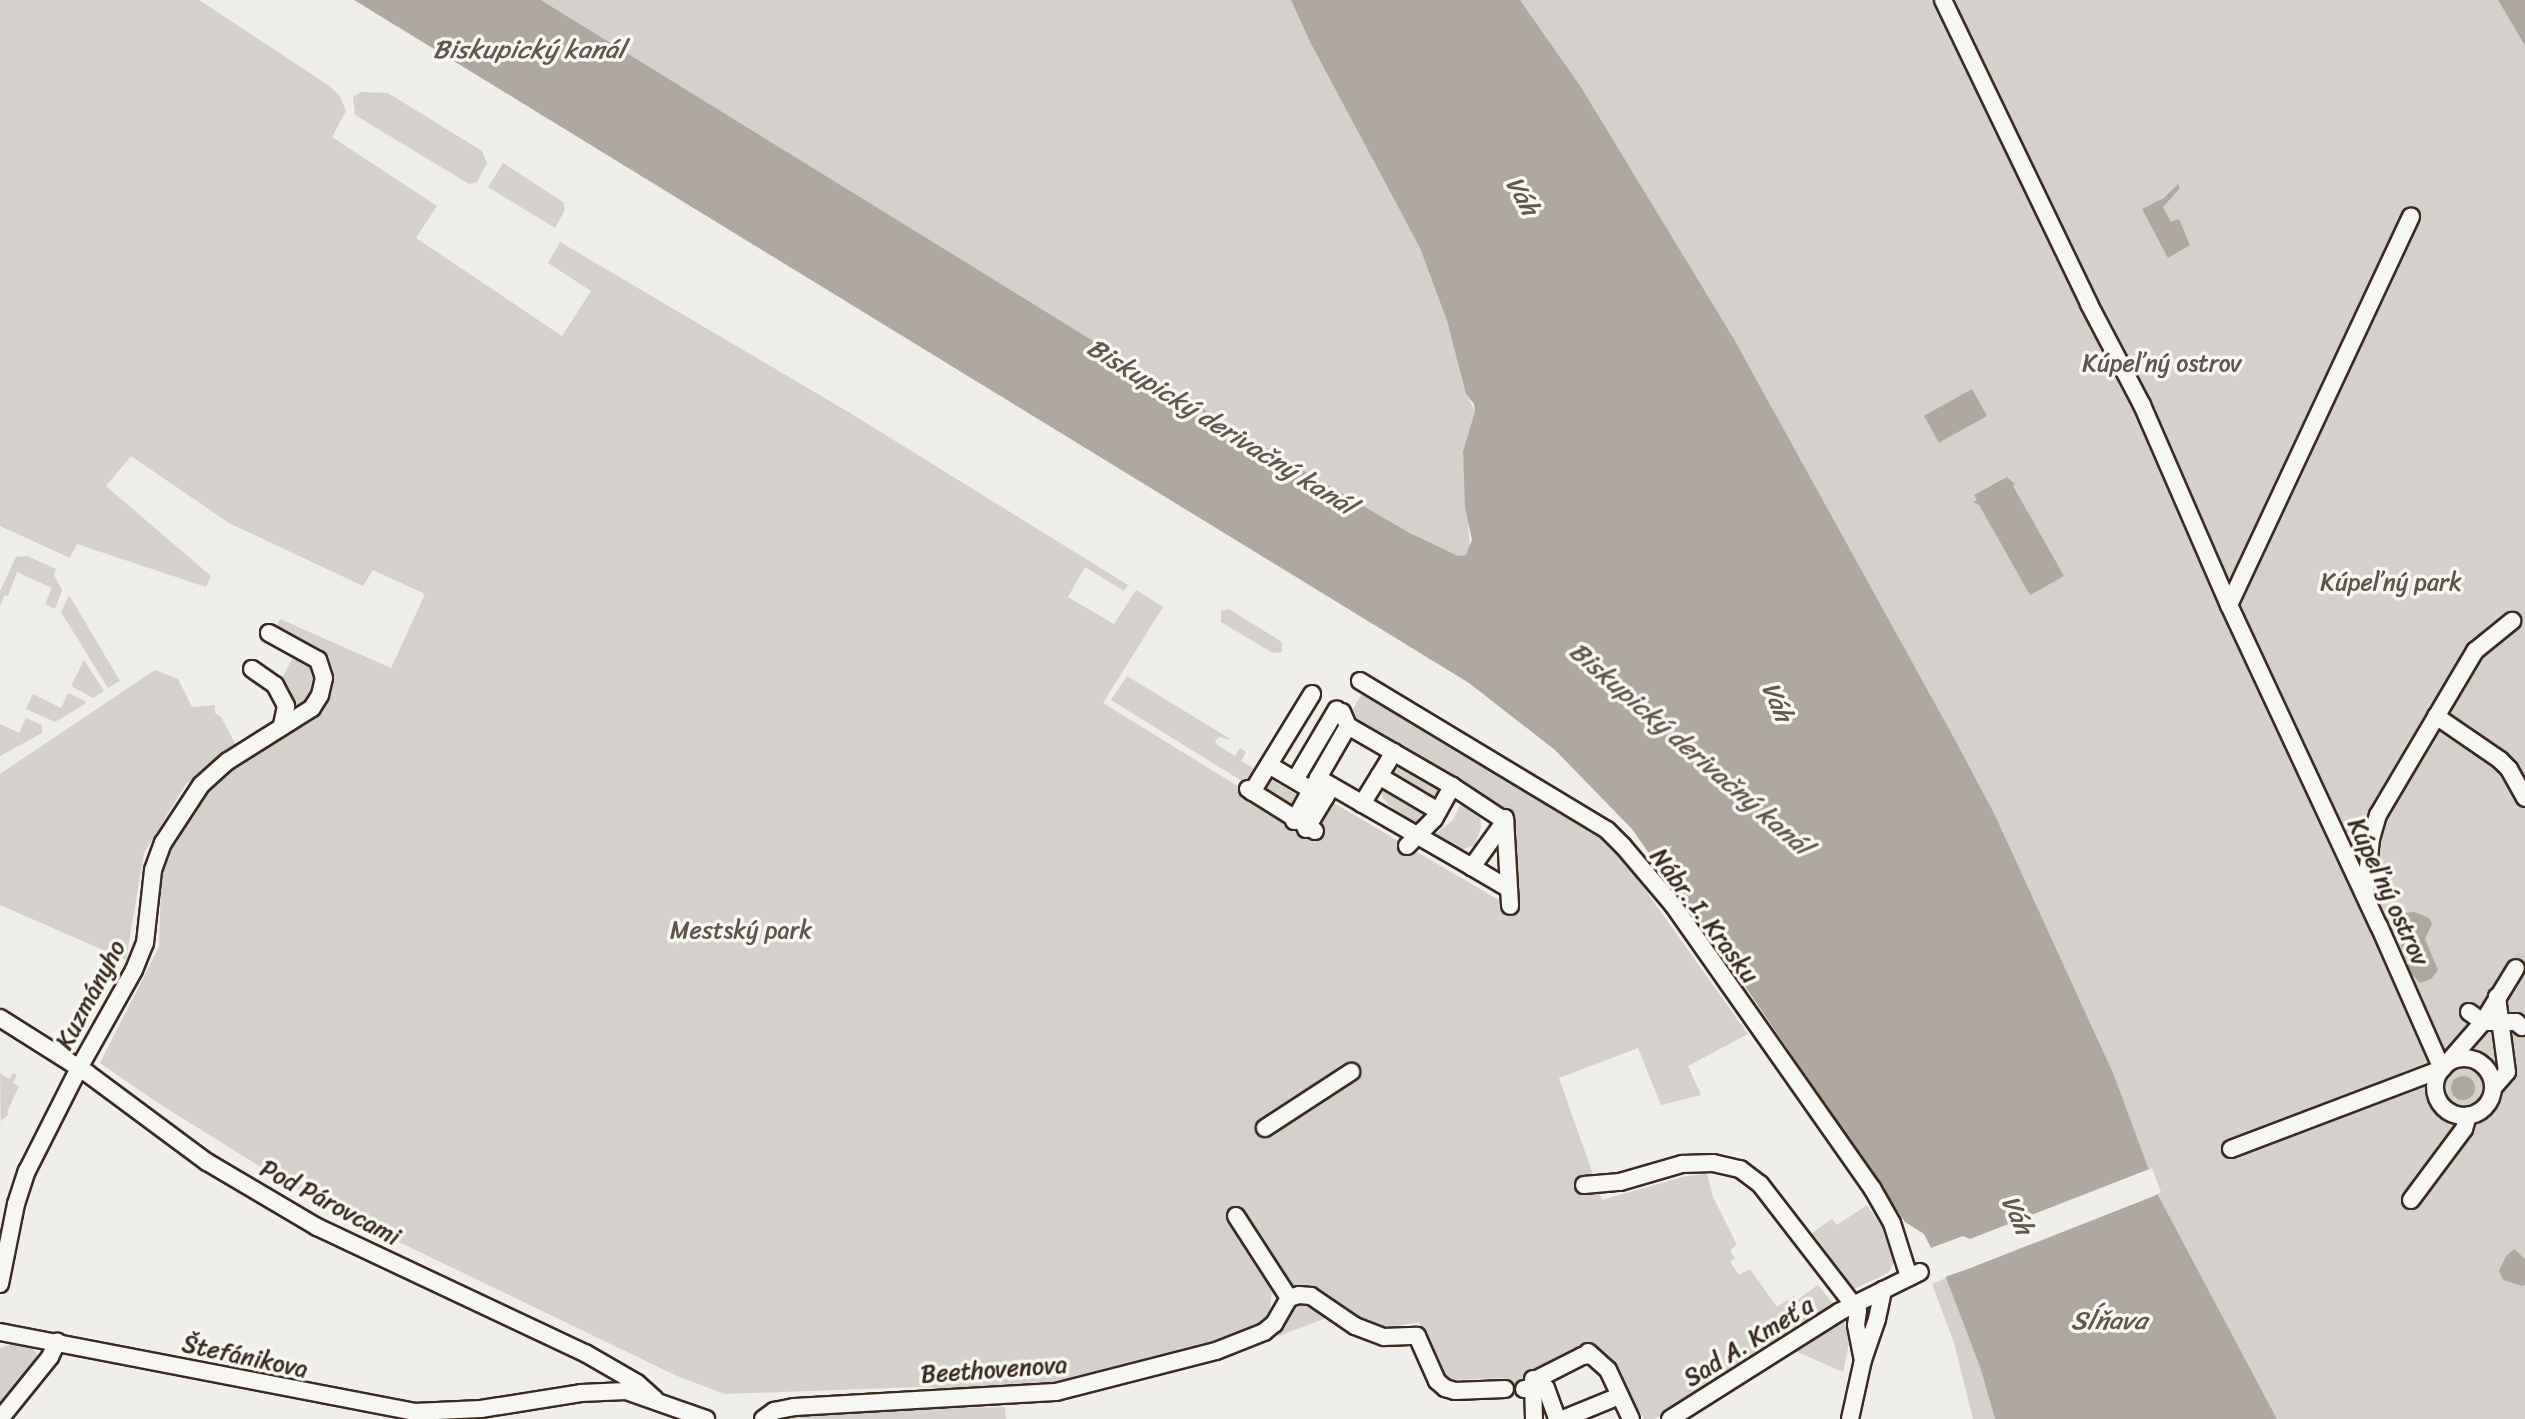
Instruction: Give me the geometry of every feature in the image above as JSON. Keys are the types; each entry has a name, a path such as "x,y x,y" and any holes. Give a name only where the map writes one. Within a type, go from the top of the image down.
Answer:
{"street":[{"name":"Kúpeľný ostrov","path":"1943,0 2092,309 2142,405 2229,605 2365,896 2442,1069"},
{"path":"2229,605 2411,216"},
{"path":"2365,896 2371,839 2378,814 2475,651 2512,621"},
{"name":"Kuzmányho","path":"0,1284 16,1204 27,1171 79,1068 134,970 145,943 153,870 176,820 195,792 214,772 266,739 282,725 312,708 320,695 324,678 318,660 269,633"},
{"path":"252,668 275,685 281,696 286,706 282,725"},
{"name":"Nábr. I. Krasku","path":"1360,681 1607,830 1623,846 1673,905 1872,1188 1892,1223 1915,1275"},
{"path":"1312,694 1250,791 1303,825 1322,788 1342,716"},
{"path":"1295,780 1342,716"},
{"path":"1342,716 1394,752 1428,769 1505,816"},
{"path":"2436,716 2500,760 2509,769 2525,798"},
{"path":"1362,804 1394,752"},
{"path":"1269,765 1295,780 1362,804 1377,820 1412,841 1472,867 1509,889"},
{"path":"1379,776 1438,811"},
{"path":"1412,841 1438,811 1452,786"},
{"path":"1472,867 1505,816"},
{"path":"1505,816 1510,906"},
{"path":"2497,997 2516,1021 2506,1080 2483,1110 2468,1116 2448,1112 2436,1097 2437,1077 2476,1017 2497,997 2516,968"},
{"path":"2476,1017 2516,1021"},
{"name":"Pod Párovcami","path":"0,1018 79,1068 207,1162 317,1227 601,1362 637,1383 655,1399"},
{"path":"2238,1147 2442,1069 2457,1059 2474,1060 2506,1080"},
{"path":"1265,1128 1351,1072"},
{"path":"2411,1200 2464,1129 2468,1116"},
{"name":"Sad A. Kmeťa","path":"1584,1185 1620,1182 1682,1164 1713,1163 1740,1169 1760,1184 1856,1308"},
{"path":"1236,1216 1289,1298 1299,1294 1311,1296 1355,1326 1384,1337 1417,1336 1437,1381 1445,1388 1455,1391 1505,1389"},
{"name":"Sad A. Kmeťa","path":"1672,1418 1777,1349 1915,1275"},
{"path":"1850,1419 1883,1290"},
{"name":"Beethovenova","path":"763,1419 774,1411 794,1407 1007,1397 1067,1390 1216,1351 1264,1332 1274,1324 1289,1298"},
{"path":"1863,1360 1856,1325 1856,1308 1870,1308 1877,1312"},
{"name":"Štefánikova","path":"0,1332 416,1416 604,1392 626,1391 655,1399"},
{"path":"0,1419 50,1357 57,1342"},
{"path":"1535,1383 1590,1353 1608,1370 1631,1419"},
{"path":"601,1362 606,1373 604,1392"},
{"path":"1534,1419 1535,1383"},
{"path":"1535,1383 1557,1419"},
{"path":"1563,1419 1620,1391"},
{"path":"655,1399 706,1419"},
{"path":"466,1419 481,1409"}],"green space":[{"name":"Mestský park","path":"0,0 199,0 328,85 340,96 346,111 332,137 437,206 416,238 562,336 591,291 548,263 560,242 850,413 1128,585 1124,591 1085,567 1068,597 1114,624 1136,590 1163,607 1103,703 1291,819 1315,831 1332,802 1509,906 1505,810 1347,719 1367,685 1606,835 1748,1034 1688,1066 1701,1095 1661,1105 1638,1048 1559,1078 1602,1200 1686,1176 1707,1174 1713,1197 1737,1245 1730,1250 1735,1258 1730,1262 1739,1275 1750,1269 1777,1307 1794,1296 1797,1300 1818,1285 1834,1305 1655,1419 1644,1419 1604,1351 1581,1352 1526,1384 1504,1384 1503,1378 1447,1380 1439,1375 1419,1322 1381,1329 1359,1321 1334,1300 1284,1282 1272,1288 1270,1309 1263,1326 1194,1352 1054,1385 998,1390 918,1387 725,1394 677,1376 320,1204 158,1103 100,1063 159,947 162,852 193,798 251,756 312,721 325,703 331,679 323,657 316,648 276,629 280,619 391,668 425,594 373,570 363,586 229,523 131,456 106,486 211,576 206,587 77,544 70,558 0,526"},
{"path":"541,0 1291,0 1310,42 1420,248 1447,321 1466,394 1475,411 1463,451 1470,549 1465,556 1458,556 1408,532 1309,474"},
{"name":"Kúpeľný ostrov","path":"1520,0 2498,0 2525,46 2525,1419 2277,1419 2159,1197 2114,1075 1995,815 1953,736 1734,339 1581,87"},
{"path":"361,92 388,93 482,151 487,163 477,182 469,184 355,115 353,97"},
{"path":"503,163 563,202 565,210 555,228 488,187"},
{"path":"27,556 56,569 54,575 62,590 55,609 45,604 52,588 17,572 8,596 5,595 0,606 0,591 16,557"},
{"path":"69,595 120,681 108,688 61,612"},
{"path":"1229,609 1282,642 1282,652 1273,653 1221,622 1221,611"},
{"path":"302,656 311,664 315,687 305,704 294,708 283,677 293,657"},
{"path":"84,660 104,691 93,698 71,686"},
{"path":"155,670 178,679 192,707 215,705 215,713 221,717 237,747 186,784 144,853 126,960 0,905 0,774"},
{"path":"1127,676 1232,740 1219,737 1215,741 1217,745 1235,756 1240,748 1246,752 1241,761 1258,771 1250,786 1111,700"},
{"path":"68,693 85,701 85,704 55,722 26,709 33,694 61,708"},
{"path":"26,718 42,725 42,733 0,756 0,724 19,733"},
{"path":"1402,768 1426,777 1443,791 1439,804 1389,779 1391,769"},
{"path":"1267,777 1303,799 1294,813 1258,792"},
{"path":"1379,785 1431,813 1422,825 1402,817 1383,799"},
{"path":"1462,801 1480,813 1481,827 1475,845 1458,851 1436,838 1435,834 1453,820"},
{"path":"0,1073 9,1079 14,1073 17,1075 13,1083 19,1086 7,1112 9,1114 1,1121 1,1132"},
{"path":"1867,1205 1895,1246 1897,1258 1888,1273 1852,1290 1812,1233 1832,1219 1837,1225"},
{"path":"1946,1278 1980,1367 1995,1419 1973,1419 1954,1343 1932,1284"},
{"path":"1313,1304 1322,1308 1326,1318 1279,1336 1279,1323 1288,1313 1299,1305"},
{"path":"1844,1321 1850,1339 1843,1372 1793,1350"},
{"path":"11,1344 30,1347 37,1353 35,1364 0,1407 0,1348"},
{"path":"1005,1407 1006,1419 781,1419 870,1410"}],"water":[{"path":"354,0 541,0 1309,474 1408,532 1458,556 1466,555 1472,540 1465,507 1463,451 1475,411 1474,404 1466,394 1447,321 1420,248 1310,42 1291,0 1520,0 1581,87 1734,339 1953,736 1995,815 2114,1075 2159,1197 2277,1419 1995,1419 1980,1367 1946,1278 1924,1234 1905,1222 1677,886 1671,885 1632,829 1555,750 1469,683"},
{"path":"2498,0 2525,0 2525,46"},
{"path":"2178,184 2180,188 2163,207 2171,222 2179,219 2190,245 2168,258 2142,209 2164,198"},
{"path":"1972,389 1987,416 1939,443 1924,416"},
{"path":"2007,477 2015,484 2013,486 2064,576 2030,595 1979,505 1973,502 1977,500 1974,495"},
{"path":"2415,912 2429,918 2432,924 2425,939 2438,970 2431,979 2420,983 2407,969 2407,964 2414,960 2413,957 2409,957 2401,947 2404,939 2401,917 2404,913"},
{"path":"2463,1076 2471,1080 2475,1088 2471,1096 2463,1100 2455,1096 2451,1088 2455,1080"},
{"path":"2514,1249 2525,1259 2525,1285 2522,1286 2503,1280 2499,1271 2506,1256"}],"pier":[{"path":"2152,1168 2161,1192 2154,1196 1968,1269 1942,1278 1928,1249 1963,1236 1970,1239"}],"tunnel":[{"path":"2516,968 2525,956"}],"water label":[{"name":"Biskupický kanál","path":"529,50"},
{"name":"Váh","path":"1522,196"},
{"name":"Biskupický derivačný kanál","path":"1221,427"},
{"name":"Váh","path":"1777,702"},
{"name":"Biskupický derivačný kanál","path":"1690,749"},
{"name":"Váh","path":"2017,1215"},
{"name":"Sĺňava","path":"2109,1321"}],"park label":[{"name":"Kúpeľný park","path":"2391,583"}]}
